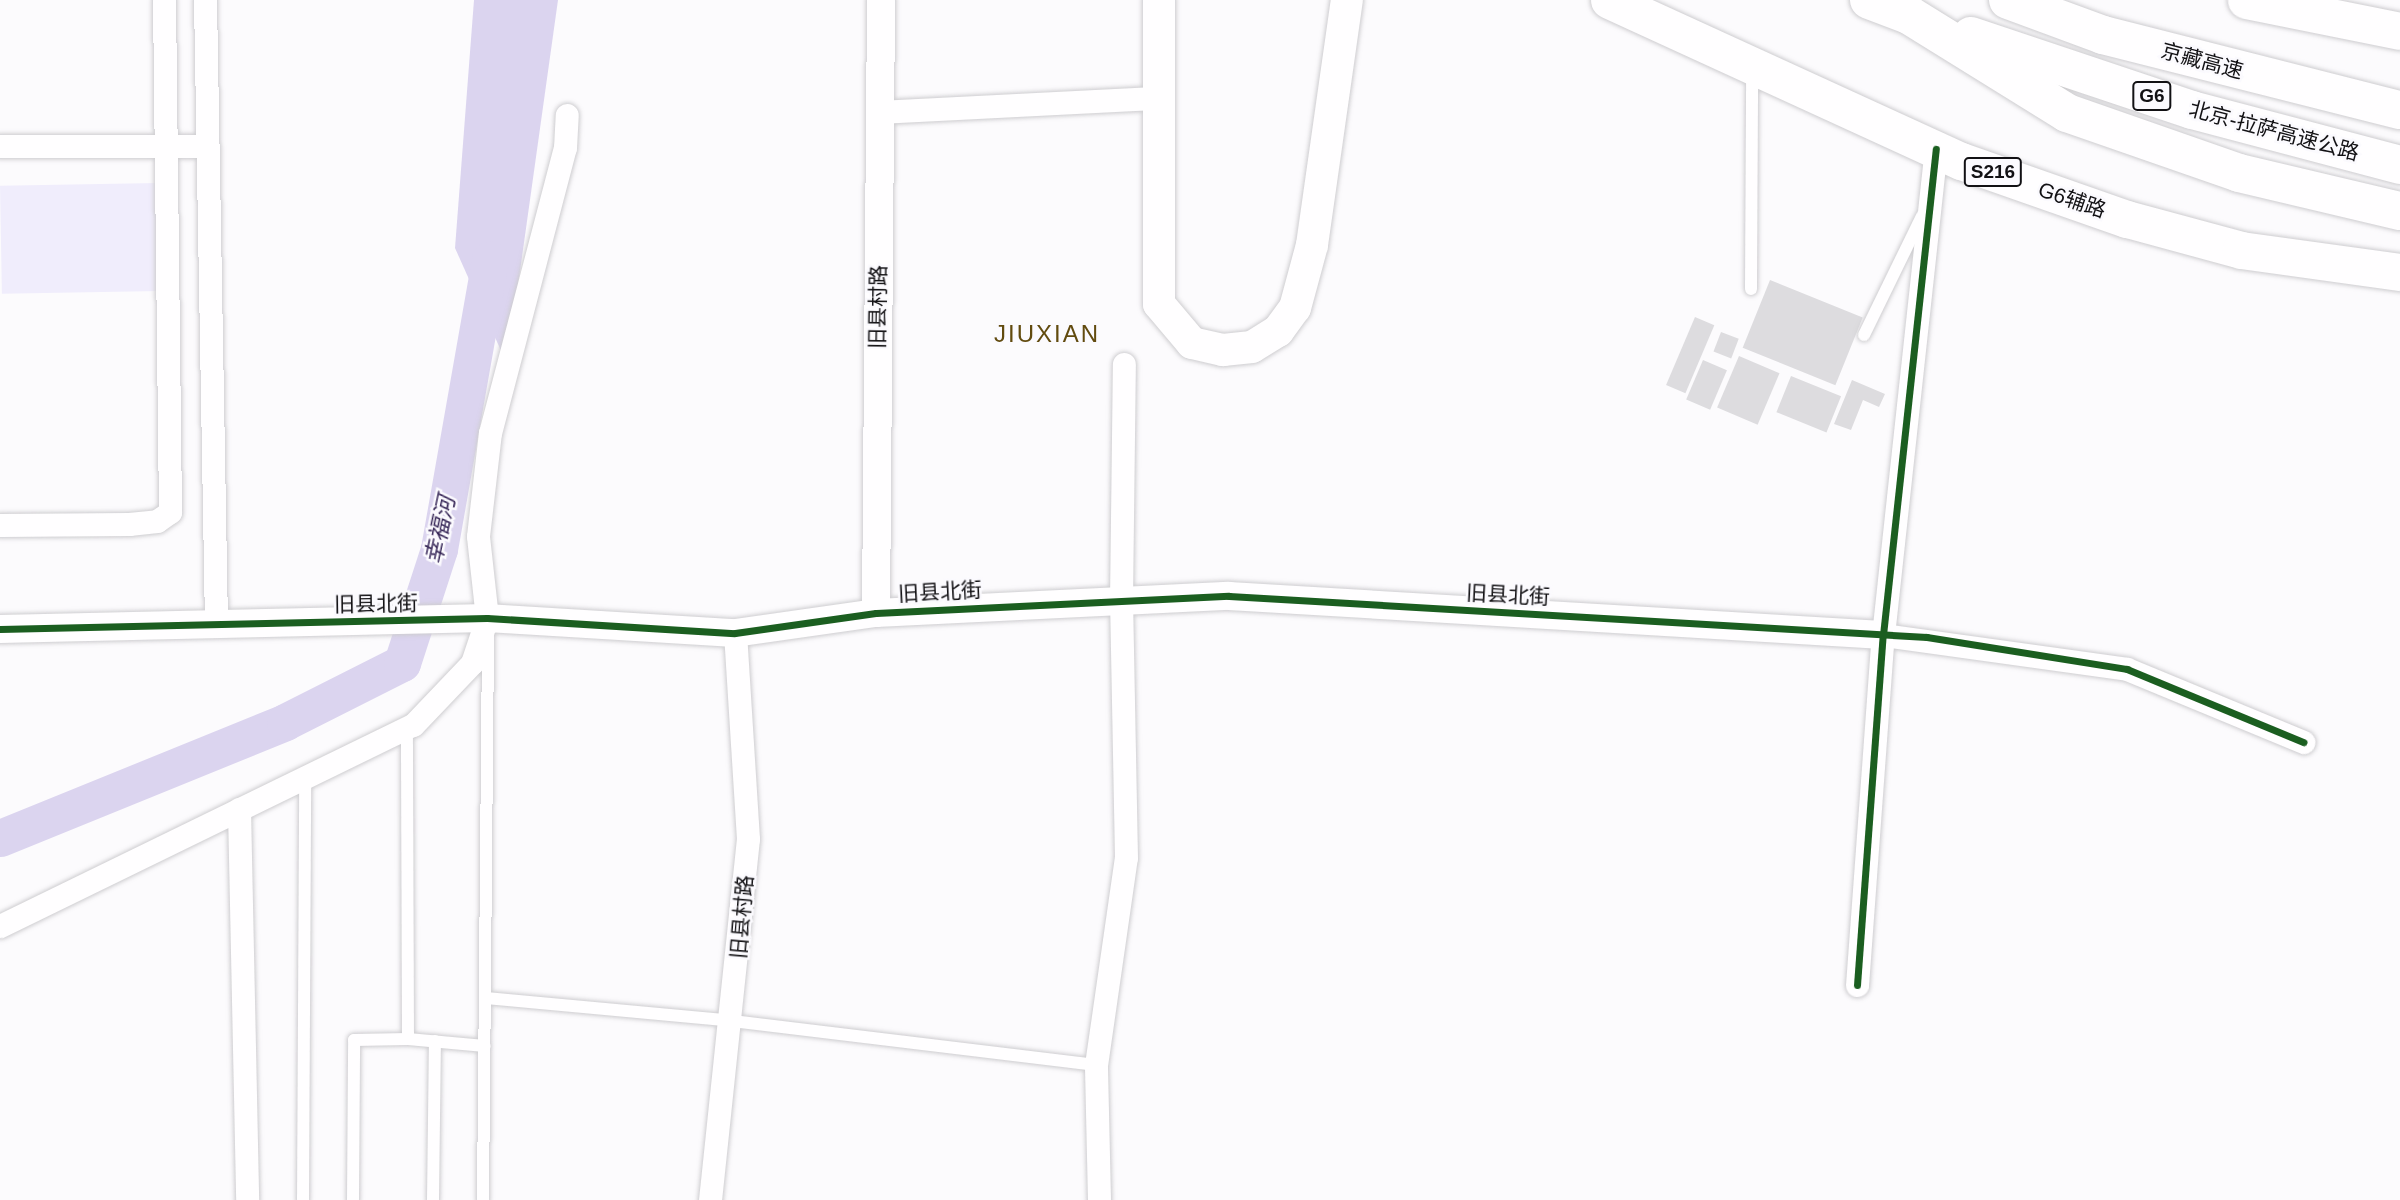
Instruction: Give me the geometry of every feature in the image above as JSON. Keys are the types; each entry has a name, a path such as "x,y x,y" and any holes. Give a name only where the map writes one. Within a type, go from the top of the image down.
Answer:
{"highway":[{"path":"1869,0 1909,15 2067,113 2239,173 2400,211"},
{"name":"京藏高速","path":"2008,0 2103,35 2400,110"},
{"name":"北京-拉萨高速公路","path":"1909,15 2192,110 2400,165"}],"main road":[{"path":"1160,0 1159,304 1192,343 1223,350 1252,347 1284,323 1305,279 1347,0"},
{"name":"G6辅路","path":"1609,0 1936,149 2127,219 2241,250 2400,272"},
{"path":"2246,0 2360,17 2400,32"}],"street":[{"path":"0,525 129,524 157,521 170,512 164,0"},
{"path":"205,0 216,625"},
{"name":"旧县村路","path":"876,613 881,0"},
{"path":"880,112 1158,98"},
{"path":"0,926 407,728 472,663 487,618 478,536 482,478 565,148 567,115"},
{"path":"0,146 207,146"},
{"path":"1857,985 1883,635 1927,206 1936,149"},
{"path":"1099,1200 1096,1065 1126,858 1121,600 1124,364"},
{"name":"旧县北街","path":"0,629 487,618 735,633 876,613 1229,596 1883,635"},
{"name":"旧县村路","path":"710,1200 732,1021 748,839 735,633"},
{"path":"1883,635 2127,669 2303,742"},
{"path":"239,810 247,1200"}],"lane":[{"path":"1751,289 1752,64"},
{"path":"1864,335 1927,206"},
{"path":"483,1200 487,618"},
{"path":"407,728 408,1039"},
{"path":"303,1200 305,777"},
{"path":"486,998 732,1021 1096,1065"},
{"path":"353,1200 354,1040 408,1039 485,1046"},
{"path":"433,1200 435,1041"}],"shaded area":[{"path":"474,0 558,0 507,364 455,248"},
{"path":"158,183 160,291 2,294 0,186"}],"building":[{"path":"1770,280 1863,317 1835,385 1743,348"},
{"path":"1695,317 1714,325 1685,393 1666,385"},
{"path":"1721,332 1739,339 1731,358 1713,352"},
{"path":"1739,356 1780,373 1758,425 1717,408"},
{"path":"1703,360 1727,370 1710,410 1686,400"},
{"path":"1791,376 1841,396 1826,432 1776,412"},
{"path":"1852,380 1885,394 1879,407 1863,400 1851,430 1834,424"}],"waterway":[{"name":"幸福河","path":"0,838 285,722 402,663 439,549 490,259"}],"cycle path":[{"path":"1857,985 1883,635 1936,149"},
{"path":"0,629 487,618 735,633 876,613 1229,596 1927,637 2127,669 2303,742"}],"district":[{"name":"JIUXIAN","path":"1047,334"}]}
